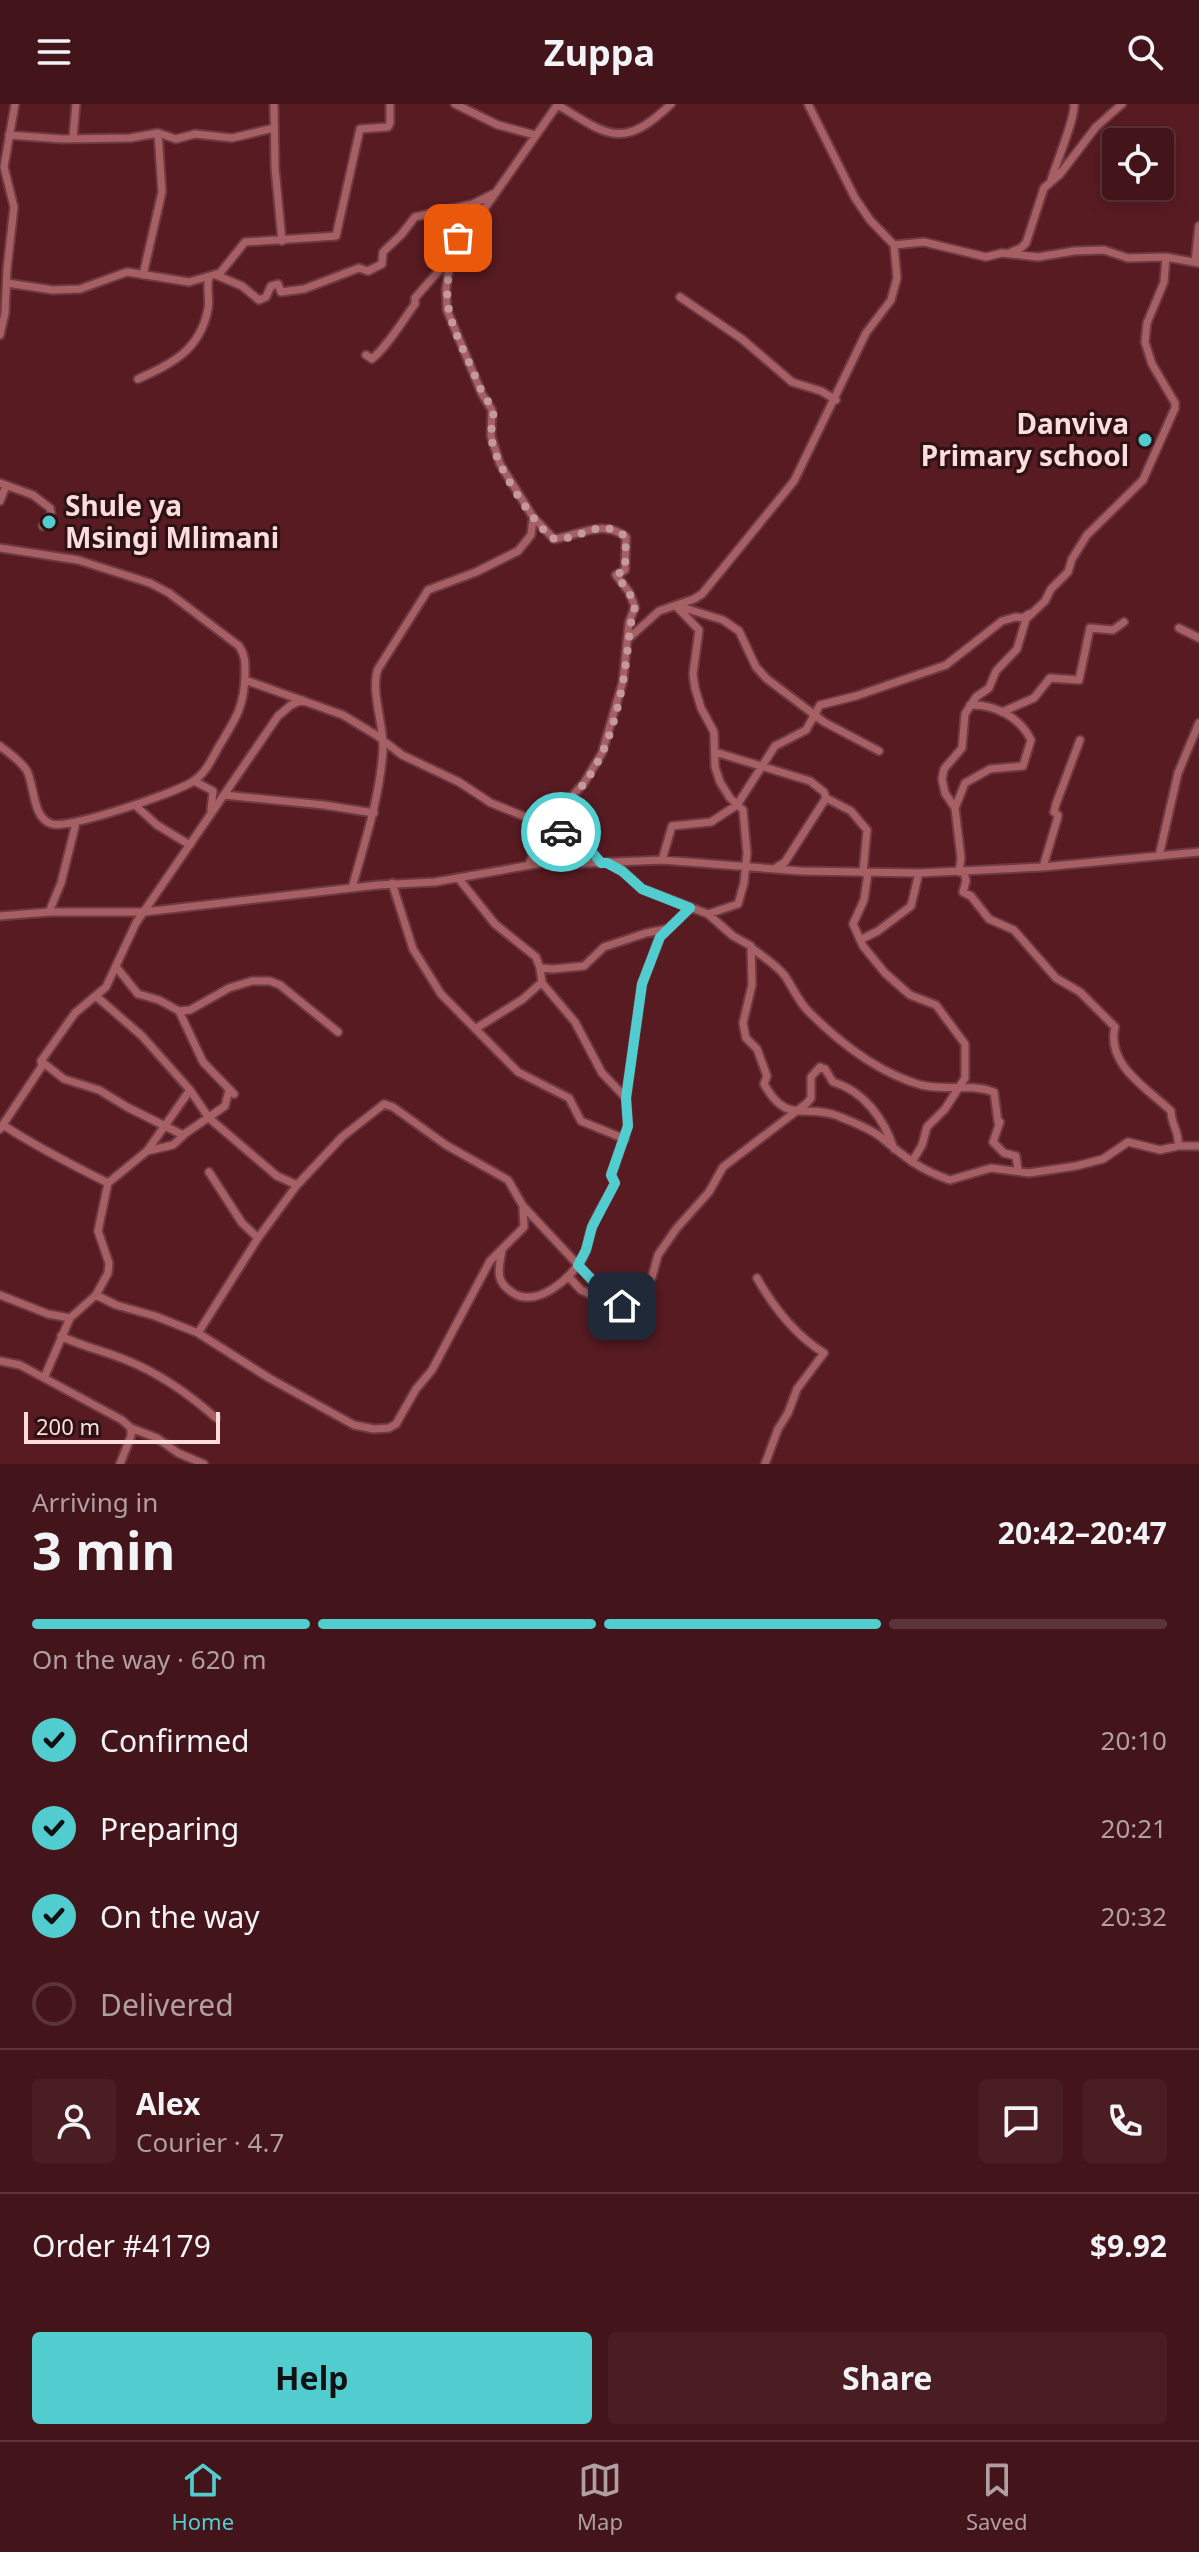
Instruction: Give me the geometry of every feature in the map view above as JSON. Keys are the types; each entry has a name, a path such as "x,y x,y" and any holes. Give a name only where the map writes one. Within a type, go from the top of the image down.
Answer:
{"street":[{"path":"0,335 5,313 14,205 2,166 15,104"},
{"path":"73,138 76,104"},
{"path":"274,104 282,241"},
{"path":"138,379 183,356 199,336 208,308 212,276 245,242 336,236 360,129 388,127 390,104"},
{"path":"455,104 511,129 535,135"},
{"path":"473,114 479,104"},
{"path":"529,864 544,827 584,783 598,761 614,718 635,604 616,575 625,570 626,537 616,530 602,528 554,539 533,517 498,461 491,433 493,413 447,310 446,289 458,238 473,225 558,105 599,131 616,135 650,123 671,104"},
{"path":"628,639 659,611 694,599 710,586 779,501 794,481 836,400 866,333 891,300 898,271 894,245 870,220 855,198 808,104"},
{"path":"1050,182 1074,116 1074,104"},
{"path":"894,245 924,242 986,257 1009,253 1024,246 1043,191 1096,127 1122,104"},
{"path":"9,135 130,138 158,133 176,139 195,134 232,138 274,128"},
{"path":"143,275 162,192 158,133"},
{"path":"7,283 53,290 80,289 121,273 182,282 212,276 242,286 259,300 266,297 271,286 278,284 281,292 297,291 359,268 368,271 382,264 382,253 415,217 473,204 498,190"},
{"path":"1009,253 1038,257 1104,250 1128,258 1166,257 1197,262 1199,226"},
{"path":"366,355 372,359 386,346 415,304 415,298 452,257"},
{"path":"662,860 672,826 711,822 737,805 775,746 806,730 820,705 946,665 1002,621 1023,618 1045,601 1051,589 1068,572 1087,535 1143,480 1175,408 1152,364 1145,342 1147,323 1164,282 1166,257"},
{"path":"680,297 742,339 792,382 821,391 836,400"},
{"path":"0,501 3,484 33,495 50,508 51,513 43,526"},
{"path":"352,888 374,813 383,741 376,674 428,590 476,572 518,551 531,535 533,517"},
{"path":"0,548 78,560 162,589 239,646 244,655 245,680 242,706 229,733 218,747 214,760 194,781 135,805 76,823 54,825 44,820 36,805 26,769 0,746"},
{"path":"676,606 723,620 739,631 763,676 814,716 879,751"},
{"path":"676,606 699,630 693,674 695,688 701,708 714,732 715,767 720,782 744,814 746,866 738,904 708,914"},
{"path":"955,808 945,793 942,773 962,748 965,714 976,697 986,692 996,671 1017,649 1026,619 1032,612"},
{"path":"1002,712 1034,698 1049,679 1079,680 1090,628 1113,630 1124,622"},
{"path":"1179,628 1199,638"},
{"path":"245,680 343,715 406,757 459,782 491,803 525,815 544,827 578,838 604,863 625,873 642,889 708,914 786,977 798,1000 809,1012 852,1049 890,1072 921,1085 939,1088 962,1085 991,1090 996,1095 1000,1122 993,1142 1004,1153 1016,1156 1018,1170"},
{"path":"108,1183 2,1127 42,1066 41,1061 75,1013 97,997 117,968 128,939 144,912 278,716 302,700"},
{"path":"970,705 986,705 1002,712 1025,729 1030,737 1026,764 982,772 965,783 955,808 956,835 966,881 963,892 971,896 986,917 1014,930 1056,978 1080,992 1115,1027 1114,1049 1130,1076 1171,1111 1171,1120 1179,1135 1178,1146"},
{"path":"1159,856 1178,773 1199,723"},
{"path":"1043,867 1057,820 1058,815 1054,812 1056,804 1080,740"},
{"path":"715,752 810,781 824,792 826,798 851,811 867,830 864,900 853,924 860,940 885,973 910,995 936,1005 956,1029 966,1048 967,1072 962,1085 927,1127 922,1145 912,1162"},
{"path":"194,781 213,791 211,812"},
{"path":"224,795 374,813"},
{"path":"776,868 785,862 826,798"},
{"path":"135,805 157,825 190,845"},
{"path":"49,912 61,884 76,823"},
{"path":"0,916 49,912 144,912 392,883 459,879 529,864 662,860 866,873 919,873 1043,867 1199,852"},
{"path":"860,940 878,931 911,906 919,873"},
{"path":"459,879 495,924 515,943 533,954 542,982 575,1022 602,1073 626,1098"},
{"path":"392,883 413,949 441,994 518,1072 569,1098 581,1121 625,1139"},
{"path":"502,1249 498,1279 504,1287 523,1298 544,1293 578,1265 592,1227 615,1183 611,1175 628,1126 626,1098 642,984 655,947 667,929 690,908"},
{"path":"540,968 584,966 604,947 667,929"},
{"path":"752,948 752,985 744,1015 746,1038 757,1049 767,1076 764,1084 782,1107 833,1114 873,1132 912,1162 950,1180 991,1168 1033,1173 1103,1159 1128,1142 1160,1150 1199,1146"},
{"path":"117,968 138,994 179,1011 190,1010 223,991 245,983 270,981 280,985 338,1032"},
{"path":"475,1029 523,999 542,982"},
{"path":"97,997 142,1036 190,1090 209,1118 277,1176 297,1185"},
{"path":"147,1151 173,1145 226,1104 231,1092 203,1062 179,1011"},
{"path":"41,1061 64,1079 99,1090 184,1135"},
{"path":"568,1276 575,1286 615,1306 622,1306 639,1294 652,1277 658,1255 709,1192 723,1167 811,1098 811,1077 816,1069 823,1068 833,1082 849,1086 885,1124 895,1151"},
{"path":"44,1378 70,1318 96,1295 108,1273 109,1263 98,1231 108,1183 147,1151 190,1090"},
{"path":"198,1333 258,1238 297,1185 328,1150 384,1104 508,1180 523,1206 594,1282 602,1300"},
{"path":"209,1172 242,1223 258,1238"},
{"path":"96,1295 198,1333 340,1418 363,1428 389,1428 396,1424 416,1389 432,1370 490,1261 524,1227 523,1206"},
{"path":"757,1278 777,1312 824,1353 797,1389 765,1464"},
{"path":"0,1295 48,1314 70,1318"},
{"path":"61,1336 87,1349 131,1362 189,1395 216,1418"},
{"path":"0,1361 20,1365 122,1420 131,1428 157,1438 178,1453 204,1464"},
{"path":"131,1428 122,1461 132,1464"}],"way so far":[{"path":"458,238 449,265 447,310 493,413 491,433 500,464 533,517 551,538 602,528 616,530 626,537 625,570 616,575 629,592 635,607 629,622 623,681 614,718 598,761 584,783 544,827 561,832"}],"place":[{"name":"Danviva Primary school","path":"1145,440"},
{"name":"Shule ya Msingi Mlimani","path":"49,522"}],"route":[{"path":"561,832 578,838 601,863 622,871 642,889 690,908 660,937 642,984 626,1098 628,1126 611,1175 615,1183 592,1227 578,1265 594,1282 602,1300 622,1306"}]}
